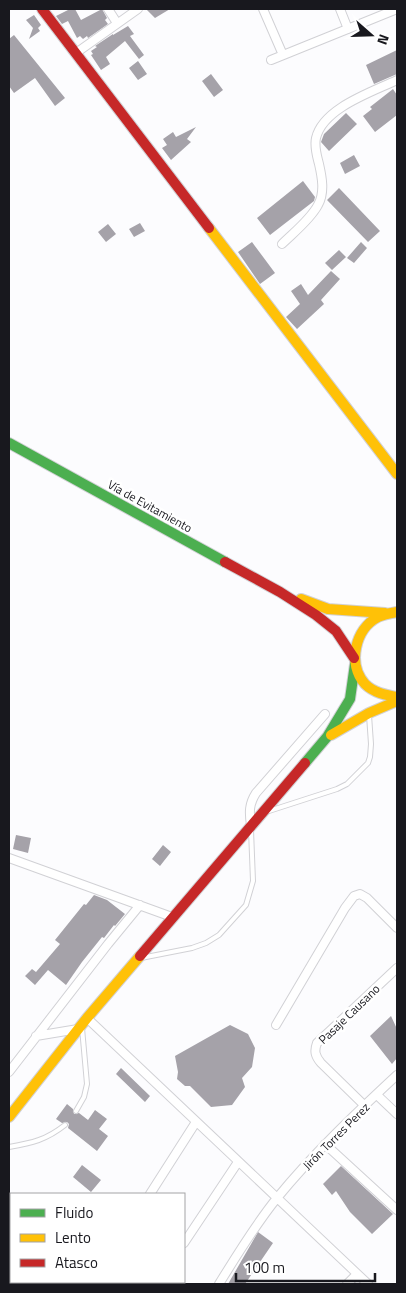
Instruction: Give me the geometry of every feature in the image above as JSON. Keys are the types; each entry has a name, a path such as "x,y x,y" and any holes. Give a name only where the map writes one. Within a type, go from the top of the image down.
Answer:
{"main road":[{"path":"42,9 397,474"},
{"name":"Vía de Evitamiento","path":"9,443 280,592 316,615 336,631 355,661 359,676 367,686 377,693 397,698"},
{"name":"Vía de Evitamiento","path":"280,592 328,609 394,612"},
{"path":"9,1117 136,959 327,737 344,712 350,699 356,643 362,630 373,619 394,612"},
{"path":"327,737 369,713 397,702"}],"street":[{"path":"108,9 117,23"},
{"path":"76,53 138,9"},
{"path":"263,9 283,55"},
{"path":"340,9 348,29"},
{"path":"271,60 397,9"},
{"path":"282,244 310,216 318,206 321,197 322,186 316,153 316,139 320,128 329,117 350,102 397,80"},
{"path":"251,825 248,810 256,793 325,714"},
{"path":"9,858 172,917"},
{"path":"276,1025 354,896 360,894 366,898 397,928"},
{"path":"9,1072 140,904"},
{"name":"Pasaje Causano","path":"365,1106 321,1063 316,1057 315,1050 318,1043 397,968"},
{"path":"36,1036 82,1024 196,1122 368,1284"},
{"name":"Jirón Torres Perez","path":"219,1284 245,1242 277,1199 325,1144 397,1075"},
{"path":"377,1095 397,1114"},
{"path":"151,1193 196,1122"},
{"path":"325,1144 397,1210"},
{"path":"185,1242 238,1162"},
{"path":"347,1284 357,1274"}],"lane":[{"path":"262,814 347,784 368,763 370,757 369,713"},
{"path":"136,959 192,948 206,943 219,935 246,905 253,881 251,825"},
{"path":"76,1111 84,1097 87,1084 82,1024"},
{"path":"9,1147 36,1142 51,1135 65,1125"}],"building":[{"path":"70,9 75,9 81,20 102,9 108,24 88,38 87,36 83,39 80,36 77,38 68,21 62,24 56,16"},
{"path":"146,9 170,9 155,18"},
{"path":"34,15 41,25 38,28 40,31 29,39 33,28 26,20"},
{"path":"128,26 134,34 130,36 144,55 139,59 125,41 106,57 110,64 101,70 91,55 93,54 91,51 97,47 95,46"},
{"path":"14,35 65,98 55,106 35,78 14,93 9,86 9,39"},
{"path":"397,50 397,74 374,84 366,65"},
{"path":"138,61 147,74 138,80 129,68"},
{"path":"211,74 223,90 214,97 202,81"},
{"path":"393,89 397,95 397,115 375,132 363,116 372,109 370,107"},
{"path":"346,113 357,124 329,151 321,142 324,134"},
{"path":"196,127 187,139 191,142 171,160 162,148 167,145 163,139 173,132 176,137"},
{"path":"354,155 360,166 345,174 340,163"},
{"path":"303,181 315,197 314,201 270,235 257,218"},
{"path":"339,188 380,231 368,242 327,200"},
{"path":"140,223 145,231 134,237 129,229"},
{"path":"108,224 116,234 106,242 98,232"},
{"path":"252,242 275,273 260,284 238,252"},
{"path":"361,242 367,248 354,263 347,258"},
{"path":"339,250 346,257 332,270 325,263"},
{"path":"331,271 340,279 321,300 324,304 297,329 286,317 300,304 291,291 301,284 308,295"},
{"path":"16,835 31,838 28,853 13,849"},
{"path":"163,845 171,852 160,866 152,859"},
{"path":"94,895 107,900 125,914 104,938 102,937 66,985 48,970 35,985 25,976 32,969 36,972 60,944 55,940 84,904 86,905"},
{"path":"391,1016 397,1029 397,1058 392,1064 370,1036"},
{"path":"230,1025 248,1034 255,1048 252,1067 242,1078 245,1087 232,1105 211,1107 190,1086 185,1086 177,1079 178,1072 175,1056"},
{"path":"121,1068 150,1096 145,1102 116,1074"},
{"path":"67,1104 73,1109 74,1114 79,1113 88,1120 95,1110 107,1119 99,1129 108,1136 97,1151 68,1128 69,1124 67,1122 62,1123 56,1119"},
{"path":"82,1165 101,1180 91,1192 73,1177"},
{"path":"341,1166 393,1214 372,1234 350,1212 336,1191 332,1195 323,1184"},
{"path":"258,1232 273,1243 245,1284 228,1284"}],"traffic: fast":[{"path":"9,443 225,562"},
{"path":"305,763 327,737 350,699 355,664"}],"traffic: slow":[{"path":"209,228 397,474"},
{"path":"301,599 328,609 385,613"},
{"path":"397,612 380,616 370,623 359,638 355,657 359,676 365,684 376,692 397,697"},
{"path":"331,735 369,713 397,701"},
{"path":"9,1117 87,1018 140,956"}],"traffic: jam":[{"path":"42,9 209,228"},
{"path":"225,562 280,592 316,615 336,631 354,658"},
{"path":"140,956 305,763"}]}
